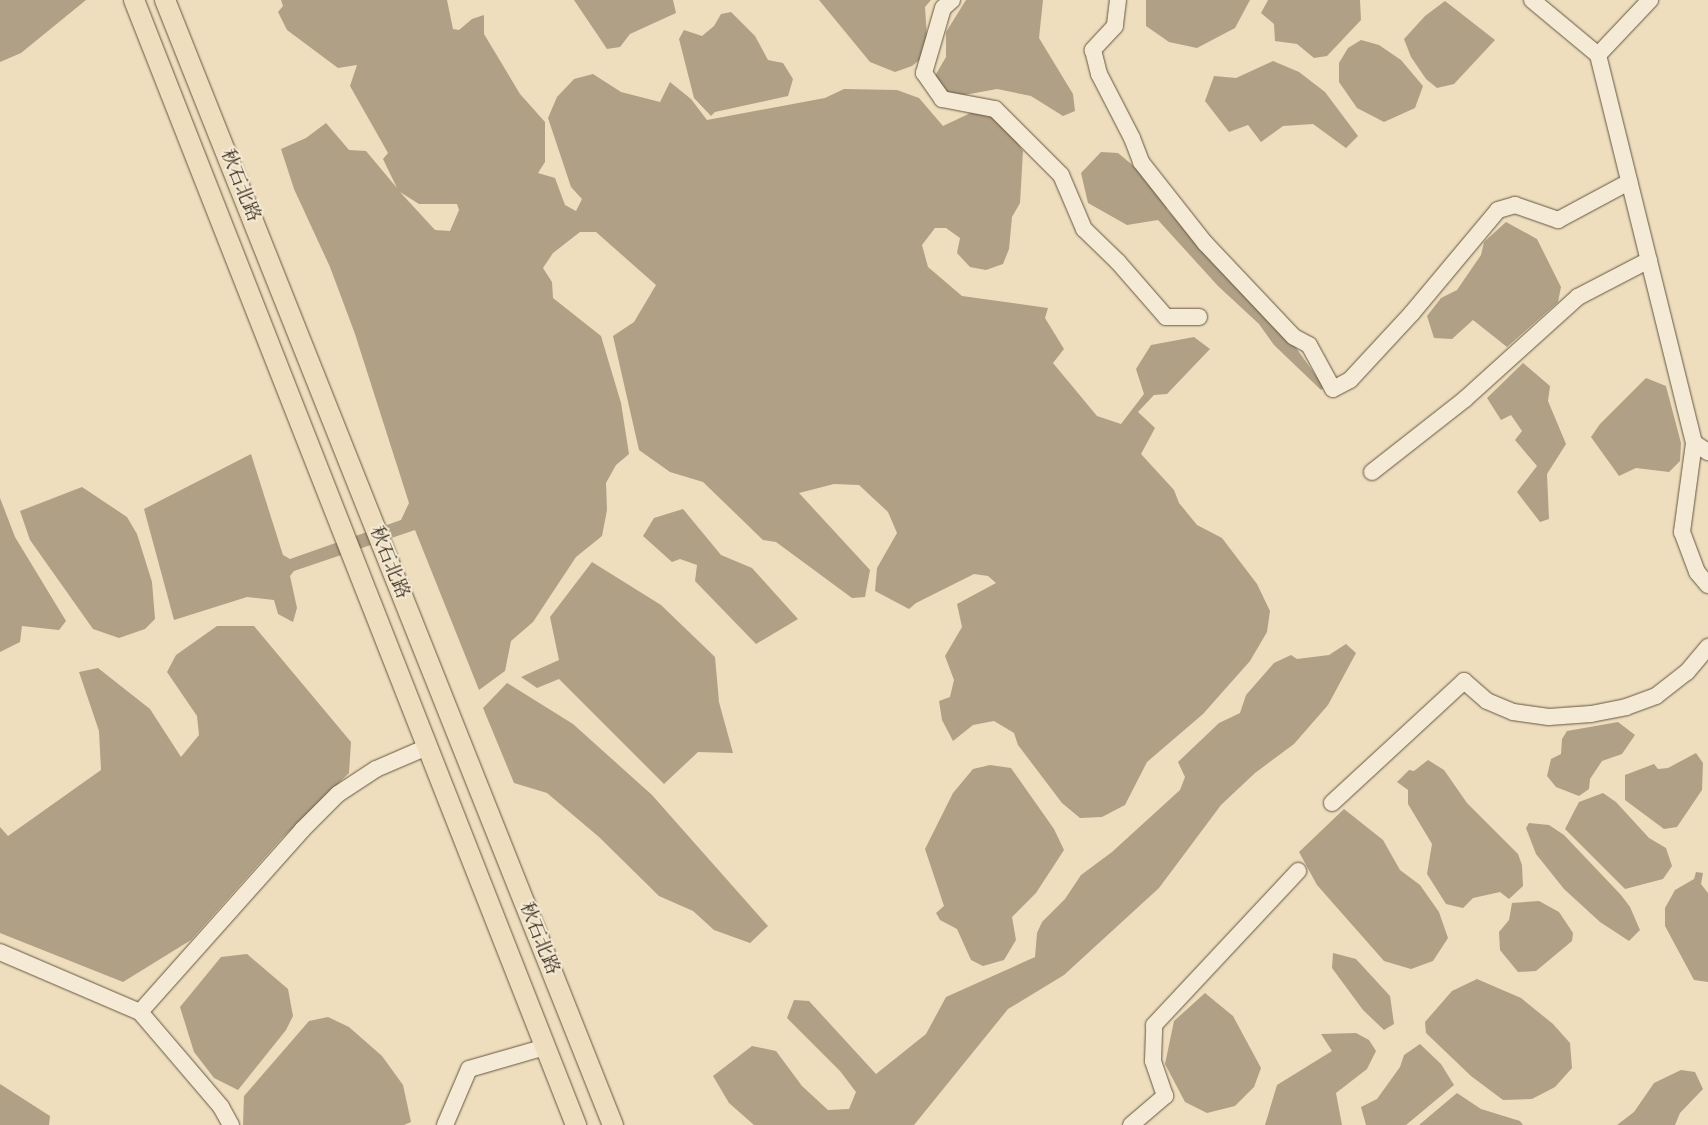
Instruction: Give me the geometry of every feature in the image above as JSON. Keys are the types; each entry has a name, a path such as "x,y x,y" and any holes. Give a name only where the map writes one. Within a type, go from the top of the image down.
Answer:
{"main road":[{"name":"秋石北路","path":"134,0 576,1125"},
{"name":"秋石北路","path":"165,0 613,1125"}],"street":[{"path":"952,0 943,8 924,73 942,99 995,109 1061,176 1084,229 1118,262 1166,317 1200,317"},
{"path":"1118,0 1115,26 1093,50 1099,74 1132,138 1141,162 1206,243 1294,338 1309,344 1333,389 1350,380 1412,313 1498,210 1515,205 1558,220 1629,182"},
{"path":"1532,0 1598,55 1649,260 1701,448 1682,532 1697,572 1708,585"},
{"path":"1598,55 1650,0"},
{"path":"1372,472 1465,399 1578,297 1649,260"},
{"path":"1332,803 1464,681 1487,702 1513,712 1549,717 1591,714 1626,707 1656,696 1687,672 1708,647"},
{"path":"140,1012 302,830 338,794 376,769 428,747"},
{"path":"1131,1125 1165,1096 1153,1060 1154,1025 1298,871"},
{"path":"0,952 140,1012 222,1107 231,1125"},
{"path":"445,1125 469,1069 545,1047"}],"shaded area":[{"path":"0,0 86,0 21,53 0,62"},
{"path":"281,0 447,0 453,29 459,30 472,19 484,15 484,34 520,94 545,122 545,162 538,173 555,178 565,205 576,211 582,199 571,187 548,118 557,97 574,79 593,74 621,92 660,102 670,82 691,99 707,120 825,98 844,89 897,90 919,98 943,126 981,108 1009,131 1023,151 1020,203 1012,217 1009,249 1003,264 986,270 970,267 957,253 960,238 946,228 935,228 922,245 928,267 962,296 1048,308 1045,318 1064,349 1053,363 1097,416 1121,424 1144,394 1136,369 1151,345 1194,337 1210,349 1167,394 1154,395 1138,412 1155,428 1141,454 1174,490 1179,503 1197,525 1222,538 1257,584 1270,611 1267,632 1250,661 1203,714 1147,762 1125,805 1102,817 1080,818 1062,803 1018,745 1014,733 994,721 973,725 953,741 942,720 939,701 950,697 954,680 945,656 962,627 957,604 996,583 988,576 974,574 916,603 909,609 875,591 877,568 897,533 888,512 859,485 834,484 799,493 870,570 865,597 852,598 776,542 763,540 703,482 670,472 639,450 613,336 634,322 656,285 596,232 580,232 553,253 543,268 552,282 553,298 601,336 621,403 629,454 616,465 606,483 607,510 602,536 576,557 533,622 511,641 505,671 479,690 415,530 294,571 290,576 297,608 293,622 278,614 274,600 247,597 174,620 144,509 251,454 283,555 290,559 401,520 409,503 355,334 330,267 294,189 281,149 306,138 326,123 349,150 366,151 397,188 383,159 388,153 350,86 357,65 338,68 287,30 278,12 283,6","holes":["400,192 419,204 457,204 459,210 450,231 435,230"]},
{"path":"574,0 673,0 676,13 630,34 620,47 607,49"},
{"path":"819,0 931,0 925,7 928,53 912,66 895,72 870,62"},
{"path":"966,0 1043,0 1039,38 1073,94 1075,111 1063,116 1031,96 997,89 942,99 929,86 946,57 946,32"},
{"path":"1146,0 1250,0 1235,28 1197,48 1169,42 1146,26"},
{"path":"1268,0 1360,0 1361,20 1327,56 1314,58 1297,44 1275,41 1274,24 1261,13"},
{"path":"1445,1 1495,40 1454,84 1437,88 1426,79 1411,57 1404,39 1425,16"},
{"path":"731,12 755,36 768,60 783,63 793,79 788,96 715,112 711,116 694,98 679,39 684,30 702,36 714,26 721,14"},
{"path":"1361,40 1379,45 1401,60 1423,86 1415,108 1384,122 1357,108 1339,82 1339,63 1348,48"},
{"path":"1273,61 1299,72 1325,92 1358,136 1346,148 1313,124 1283,126 1261,142 1248,125 1229,132 1205,101 1214,76 1236,78"},
{"path":"1101,152 1118,153 1165,192 1167,210 1294,345 1324,387 1321,390 1274,345 1259,324 1218,286 1158,220 1127,225 1088,203 1081,173"},
{"path":"1506,222 1537,239 1561,287 1558,302 1507,347 1473,320 1452,339 1434,338 1427,316 1441,298 1457,290 1481,255 1484,242"},
{"path":"1523,363 1550,386 1548,401 1566,444 1547,474 1549,519 1540,522 1517,492 1537,466 1515,440 1522,431 1511,415 1501,420 1487,398"},
{"path":"1646,378 1666,386 1681,443 1680,461 1669,472 1636,468 1619,476 1591,437 1600,424"},
{"path":"82,487 127,517 137,534 152,582 155,619 145,629 119,638 93,629 30,540 20,511"},
{"path":"0,498 15,537 66,621 59,630 22,626 20,642 0,652"},
{"path":"683,509 721,555 752,568 798,619 756,644 695,581 697,565 680,559 672,562 643,536 654,518"},
{"path":"592,562 661,605 715,657 719,702 733,753 698,752 664,784 559,679 537,688 521,677 559,660 550,617"},
{"path":"217,626 254,626 351,742 349,773 281,839 191,940 123,982 0,933 0,827 8,836 101,770 99,731 79,672 98,668 150,709 181,757 199,735 197,716 167,672 176,655"},
{"path":"1346,644 1356,653 1328,705 1294,744 1255,773 1221,805 1159,888 1064,975 1008,1009 914,1125 754,1125 729,1103 713,1076 752,1046 776,1051 802,1086 828,1110 849,1109 856,1092 840,1071 787,1018 794,1000 809,1001 876,1074 926,1034 946,997 1035,957 1037,933 1042,922 1065,899 1081,875 1112,852 1180,790 1185,777 1178,762 1219,723 1240,713 1246,695 1274,663 1291,655 1297,659 1329,655"},
{"path":"507,683 573,724 652,795 768,926 750,943 714,930 693,911 659,896 599,837 547,793 514,783 483,708"},
{"path":"1618,722 1635,735 1622,754 1602,761 1590,779 1589,789 1579,796 1556,787 1547,776 1551,759 1561,754 1562,739 1567,731"},
{"path":"1696,753 1703,763 1702,790 1677,827 1664,829 1625,800 1625,775 1654,764 1658,769 1668,768"},
{"path":"1428,760 1444,770 1467,803 1518,854 1522,865 1523,886 1509,899 1500,892 1473,898 1463,908 1446,904 1427,874 1432,844 1408,804 1408,790 1397,782 1409,770 1414,771"},
{"path":"990,765 1011,768 1054,829 1064,850 1036,893 1012,917 1016,940 1004,960 983,966 971,960 957,929 940,920 936,913 944,906 925,849 953,793 973,769"},
{"path":"1603,793 1616,802 1649,838 1666,848 1672,866 1663,879 1625,889 1565,829 1579,802"},
{"path":"1344,809 1383,840 1400,870 1420,885 1439,912 1448,938 1433,961 1411,969 1384,961 1317,885 1299,852"},
{"path":"1529,823 1549,825 1564,835 1621,895 1630,907 1640,930 1629,941 1600,922 1564,889 1536,854 1526,828"},
{"path":"1696,872 1703,873 1701,884 1708,893 1708,982 1694,980 1665,926 1665,908 1675,890 1694,879"},
{"path":"1539,901 1559,912 1573,933 1572,941 1536,971 1518,972 1500,950 1499,932 1509,920 1512,903"},
{"path":"1333,953 1356,959 1390,996 1394,1024 1384,1030 1363,1010 1332,968"},
{"path":"247,954 288,989 293,1016 286,1030 238,1090 214,1078 194,1052 180,1007 221,957"},
{"path":"1477,979 1521,998 1553,1024 1570,1043 1572,1068 1555,1087 1532,1099 1503,1100 1471,1076 1426,1033 1425,1022 1452,991"},
{"path":"1205,993 1233,1016 1261,1068 1254,1087 1235,1106 1207,1113 1185,1102 1165,1064 1174,1021"},
{"path":"328,1017 349,1027 382,1056 403,1085 411,1122 404,1125 243,1125 244,1096 309,1021"},
{"path":"1356,1033 1369,1040 1376,1051 1367,1069 1336,1093 1342,1125 1265,1125 1277,1085 1332,1051 1321,1034"},
{"path":"1420,1044 1441,1064 1454,1085 1406,1125 1366,1125 1361,1107 1377,1099 1400,1067 1404,1055"},
{"path":"1681,1070 1695,1072 1703,1089 1680,1113 1675,1125 1617,1125 1634,1112 1654,1083"},
{"path":"0,1084 50,1116 49,1125 0,1125"},
{"path":"1457,1093 1481,1109 1520,1121 1523,1125 1419,1125"}]}
